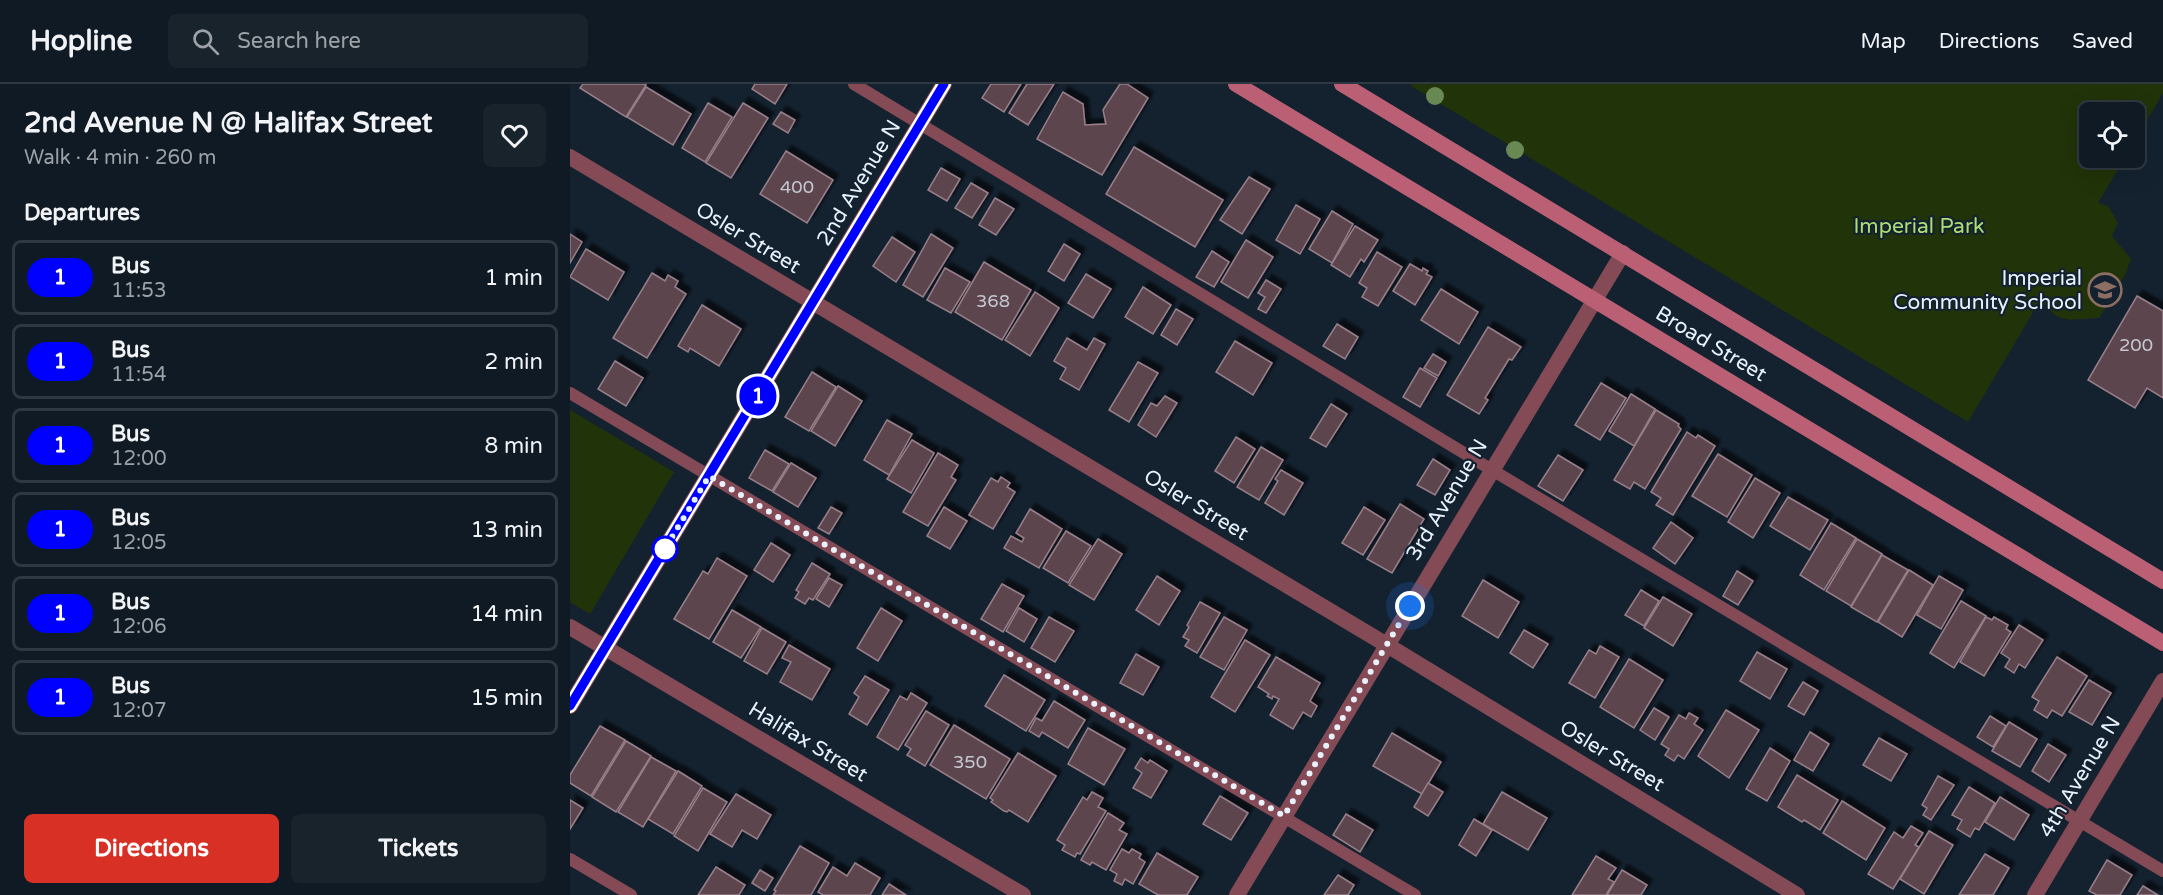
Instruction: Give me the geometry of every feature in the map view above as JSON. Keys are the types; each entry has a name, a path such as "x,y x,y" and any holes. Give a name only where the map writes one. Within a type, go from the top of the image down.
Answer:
{"main road":[{"name":"Broad Street","path":"1236,84 2163,643"},
{"name":"Broad Street","path":"1342,84 2163,580"}],"street":[{"name":"2nd Avenue N","path":"570,706 944,84"},
{"name":"Osler Street","path":"570,157 1387,645 1797,895"},
{"name":"3rd Avenue N","path":"1237,895 1623,253"},
{"name":"Halifax Street","path":"570,627 1023,895"},
{"name":"4th Avenue N","path":"2035,895 2163,681"}],"lane":[{"path":"854,84 1492,470 2163,871"},
{"path":"570,393 1415,895"},
{"path":"570,859 631,895"}],"green space":[{"name":"Imperial Park","path":"1412,84 2163,84 2163,93 2145,124 2145,102 2079,102 2079,168 2119,168 2098,203 2108,206 2118,223 2112,236 2131,259 2125,275 2099,318 2072,320 2059,317 2047,308 2041,299 1968,422 1411,86"},
{"path":"570,410 674,472 590,614 570,602"}],"building":[{"path":"583,84 646,85 626,117 580,88"},
{"path":"755,84 787,84 775,104 752,89"},
{"path":"991,84 1021,84 1004,112 982,98"},
{"path":"1027,84 1054,84 1028,125 1009,113"},
{"path":"1120,84 1127,84 1148,98 1102,175 1037,139 1063,92 1083,104 1085,125 1106,124 1103,110"},
{"path":"646,87 691,114 673,145 627,117"},
{"path":"708,103 732,117 705,162 682,148"},
{"path":"743,103 768,118 731,178 706,163"},
{"path":"781,112 795,120 788,133 773,124"},
{"path":"1134,147 1223,200 1195,247 1106,194"},
{"path":"786,151 833,180 807,223 760,194"},
{"path":"941,168 960,179 947,201 928,190"},
{"path":"1249,177 1270,189 1242,234 1220,220"},
{"path":"971,183 988,193 972,218 955,208"},
{"path":"995,198 1014,209 996,235 979,225"},
{"path":"1296,205 1320,219 1300,254 1276,240"},
{"path":"1332,211 1353,224 1332,263 1309,249"},
{"path":"1355,226 1378,240 1364,262 1361,259 1350,277 1331,265"},
{"path":"570,234 582,242 570,263"},
{"path":"931,234 953,248 923,297 903,285"},
{"path":"892,237 915,252 896,282 873,266"},
{"path":"1246,240 1273,257 1248,298 1221,282"},
{"path":"1064,244 1080,254 1064,281 1048,271"},
{"path":"586,249 624,272 608,300 570,277"},
{"path":"1212,251 1229,262 1214,287 1196,277"},
{"path":"1377,252 1402,267 1378,306 1362,297 1367,288 1359,283"},
{"path":"984,262 1031,290 1002,340 955,312"},
{"path":"1410,264 1422,271 1423,268 1428,271 1426,274 1432,277 1415,305 1393,291"},
{"path":"945,268 970,282 951,313 927,300"},
{"path":"652,273 665,281 668,275 678,281 675,287 686,294 647,358 613,338"},
{"path":"1086,274 1111,289 1093,318 1068,303"},
{"path":"1266,280 1281,289 1266,313 1258,309 1265,297 1258,293"},
{"path":"1143,287 1171,305 1153,334 1125,317"},
{"path":"1441,289 1478,312 1459,344 1421,320"},
{"path":"1035,292 1059,308 1030,356 1005,340"},
{"path":"2137,296 2163,311 2163,398 2147,388 2135,408 2088,380"},
{"path":"702,305 741,329 719,366 690,348 688,352 678,346"},
{"path":"1176,309 1193,319 1177,345 1161,335"},
{"path":"1337,324 1358,337 1345,359 1323,346"},
{"path":"1488,327 1521,347 1512,360 1509,359 1485,398 1488,400 1479,414 1447,395"},
{"path":"1067,338 1087,350 1094,338 1105,344 1079,390 1060,379 1066,368 1054,361"},
{"path":"1235,341 1272,363 1253,395 1216,372"},
{"path":"1433,354 1446,362 1438,376 1424,368"},
{"path":"615,361 643,378 626,406 598,389"},
{"path":"1138,362 1158,373 1129,422 1109,410"},
{"path":"1420,368 1437,378 1420,407 1403,397"},
{"path":"812,372 836,387 809,431 785,417"},
{"path":"1601,383 1626,398 1600,440 1575,425"},
{"path":"838,386 862,401 835,446 811,431"},
{"path":"1631,394 1655,409 1634,446 1609,431"},
{"path":"1165,396 1177,403 1156,437 1138,425 1151,403 1157,406"},
{"path":"1331,404 1347,414 1326,447 1310,438"},
{"path":"1656,410 1679,424 1681,429 1645,489 1634,482 1630,489 1614,480"},
{"path":"887,420 912,434 889,475 864,460"},
{"path":"1687,432 1696,438 1698,435 1715,446 1673,515 1656,505 1661,498 1651,492"},
{"path":"1236,437 1255,449 1234,483 1215,471"},
{"path":"912,440 934,453 911,493 887,479"},
{"path":"1261,447 1283,460 1259,500 1237,487"},
{"path":"765,450 789,464 772,491 749,478"},
{"path":"938,453 958,465 951,477 956,480 928,526 903,512"},
{"path":"1718,454 1752,475 1727,517 1692,496"},
{"path":"1558,455 1583,470 1563,501 1538,486"},
{"path":"1433,459 1450,470 1435,495 1417,485"},
{"path":"791,463 816,478 798,507 773,492"},
{"path":"1281,470 1303,483 1284,515 1265,503 1278,481 1275,479"},
{"path":"1001,477 1010,483 1007,487 1015,492 993,529 969,515 991,478 998,482"},
{"path":"1755,478 1780,493 1753,538 1728,522"},
{"path":"1788,497 1828,520 1810,550 1770,526"},
{"path":"1400,504 1424,519 1392,573 1367,559"},
{"path":"831,507 842,513 829,534 818,528"},
{"path":"944,507 967,521 950,549 927,536"},
{"path":"1364,507 1385,520 1363,555 1342,543"},
{"path":"1030,509 1062,529 1039,568 1004,548 1011,536 1022,542 1024,538 1016,533"},
{"path":"1671,522 1693,538 1675,564 1653,548"},
{"path":"1831,523 1856,538 1824,590 1800,575"},
{"path":"1066,531 1091,546 1068,583 1043,568"},
{"path":"1098,539 1122,554 1094,600 1069,585"},
{"path":"1857,539 1882,554 1851,606 1826,591"},
{"path":"771,543 790,555 773,582 754,570"},
{"path":"1882,555 1908,570 1877,622 1851,607"},
{"path":"717,558 747,576 709,639 674,619 703,571 708,574"},
{"path":"812,563 830,574 813,600 809,598 805,604 795,598 799,592 796,590"},
{"path":"1909,570 1933,585 1902,637 1878,622"},
{"path":"1737,571 1753,581 1738,605 1723,596"},
{"path":"1157,576 1180,591 1159,625 1136,610"},
{"path":"1939,576 1963,590 1941,629 1917,615"},
{"path":"829,578 842,585 829,607 816,599"},
{"path":"1483,580 1519,602 1498,638 1462,616"},
{"path":"1002,584 1024,596 1003,632 981,619"},
{"path":"1641,590 1659,601 1644,626 1625,615"},
{"path":"1663,597 1692,614 1673,646 1644,628"},
{"path":"1961,601 1986,616 1954,668 1930,653"},
{"path":"1200,602 1220,613 1197,653 1185,646 1189,640 1183,637"},
{"path":"881,608 902,621 878,661 857,648"},
{"path":"1019,608 1037,619 1024,642 1006,631"},
{"path":"732,610 761,627 741,658 713,642"},
{"path":"1049,617 1074,631 1055,662 1031,648"},
{"path":"1224,617 1247,630 1224,670 1200,657"},
{"path":"1986,617 1992,620 1994,617 2008,625 2006,629 2011,632 1984,676 1960,662"},
{"path":"2019,625 2043,640 2025,668 2019,664 2014,673 2005,667 2010,659 2001,653"},
{"path":"762,628 786,642 767,674 744,661"},
{"path":"1524,630 1548,644 1533,668 1510,653"},
{"path":"1245,640 1270,655 1235,712 1211,697"},
{"path":"789,645 830,669 812,700 780,682 791,662 782,658"},
{"path":"1600,646 1619,657 1595,698 1569,683 1589,650 1596,654"},
{"path":"1757,652 1787,669 1770,699 1740,681"},
{"path":"1136,654 1159,667 1143,695 1120,683"},
{"path":"1276,657 1320,683 1310,701 1317,706 1311,717 1303,712 1293,729 1270,715 1279,699 1273,696 1272,699 1267,696 1269,694 1258,687"},
{"path":"2057,657 2087,676 2062,716 2052,710 2047,718 2034,710 2039,701 2032,697"},
{"path":"1629,659 1663,680 1634,728 1600,707"},
{"path":"1004,675 1045,700 1026,731 985,706"},
{"path":"865,676 889,690 867,725 849,714 859,697 854,693"},
{"path":"2089,680 2111,693 2092,725 2069,712"},
{"path":"1803,682 1818,691 1804,715 1788,706"},
{"path":"911,693 927,703 898,750 877,737 900,696 907,700"},
{"path":"1054,701 1085,720 1068,748 1042,732 1039,737 1029,731 1036,718 1042,721"},
{"path":"1654,708 1669,717 1655,740 1640,730"},
{"path":"1726,710 1759,730 1729,778 1698,756"},
{"path":"926,711 949,725 925,766 907,755 911,749 905,745"},
{"path":"1689,713 1698,718 1694,724 1703,730 1684,759 1678,755 1674,761 1665,755 1669,749 1661,744 1679,715 1686,719"},
{"path":"1990,716 2006,726 1993,747 1977,737"},
{"path":"2009,722 2037,739 2020,767 1992,751"},
{"path":"954,725 1010,759 986,799 930,765"},
{"path":"600,726 625,740 591,796 570,783 570,775"},
{"path":"1088,728 1125,749 1104,785 1068,764"},
{"path":"1810,732 1829,744 1813,771 1794,760"},
{"path":"1392,733 1441,762 1422,794 1373,766"},
{"path":"1879,738 1907,754 1891,781 1863,765"},
{"path":"626,741 651,756 616,812 592,797"},
{"path":"2048,744 2066,755 2049,782 2032,771"},
{"path":"1770,748 1790,761 1767,801 1746,789"},
{"path":"1018,753 1056,776 1028,822 1009,810 1004,811 991,802 993,800 990,798"},
{"path":"651,757 676,771 643,827 618,812"},
{"path":"1141,758 1148,763 1150,760 1167,771 1151,798 1133,788 1142,773 1135,768"},
{"path":"678,771 702,786 673,834 648,819"},
{"path":"1797,775 1838,800 1820,830 1778,807"},
{"path":"1938,776 1954,785 1931,820 1923,815 1927,808 1922,805"},
{"path":"1428,783 1443,792 1428,816 1414,807"},
{"path":"1969,787 1995,803 1979,830 1975,828 1970,837 1957,829 1962,820 1952,815"},
{"path":"703,788 727,802 698,851 674,836"},
{"path":"1092,792 1103,798 1098,807 1106,811 1080,854 1077,853 1075,857 1062,850 1065,845 1057,840 1083,797 1087,800"},
{"path":"1502,792 1547,818 1528,850 1483,824"},
{"path":"736,794 771,815 757,839 742,830 732,847 710,834"},
{"path":"1220,796 1248,813 1231,840 1203,824"},
{"path":"2000,797 2029,815 2014,840 1985,822"},
{"path":"570,800 583,808 570,829"},
{"path":"1842,801 1885,828 1866,860 1823,833"},
{"path":"1108,813 1124,823 1119,830 1127,834 1106,870 1092,862 1090,865 1081,860"},
{"path":"1346,814 1373,830 1360,852 1333,835"},
{"path":"1474,819 1492,830 1476,856 1459,845"},
{"path":"1911,826 1923,833 1915,845 1919,847 1893,889 1868,874 1894,832 1903,838"},
{"path":"1929,831 1953,845 1924,894 1900,879"},
{"path":"800,846 829,863 811,895 773,895 776,891 774,890"},
{"path":"1122,849 1129,853 1132,849 1141,854 1139,858 1145,862 1133,884 1125,879 1122,885 1114,881 1117,874 1110,870"},
{"path":"1157,853 1198,877 1187,895 1158,895 1139,884"},
{"path":"1985,854 2009,868 1993,895 1959,895"},
{"path":"1596,856 1616,868 1608,879 1614,882 1606,895 1572,895"},
{"path":"2107,860 2132,875 2120,895 2097,895 2089,891"},
{"path":"855,863 880,878 870,895 823,895 818,892 833,867 847,876"},
{"path":"716,867 745,885 739,895 698,895"},
{"path":"760,870 773,878 765,891 752,883"},
{"path":"1622,870 1647,885 1641,895 1607,895"},
{"path":"1338,875 1354,885 1348,895 1324,895"},
{"path":"889,884 906,895 882,895"},
{"path":"2143,886 2158,895 2137,895"}],"bus line":[{"name":"1","path":"570,706 944,84"}],"place":[{"name":"Imperial Community School","path":"2105,290"}],"route":[{"path":"665,549 663,552 709,476 1284,816 1410,606"}]}
